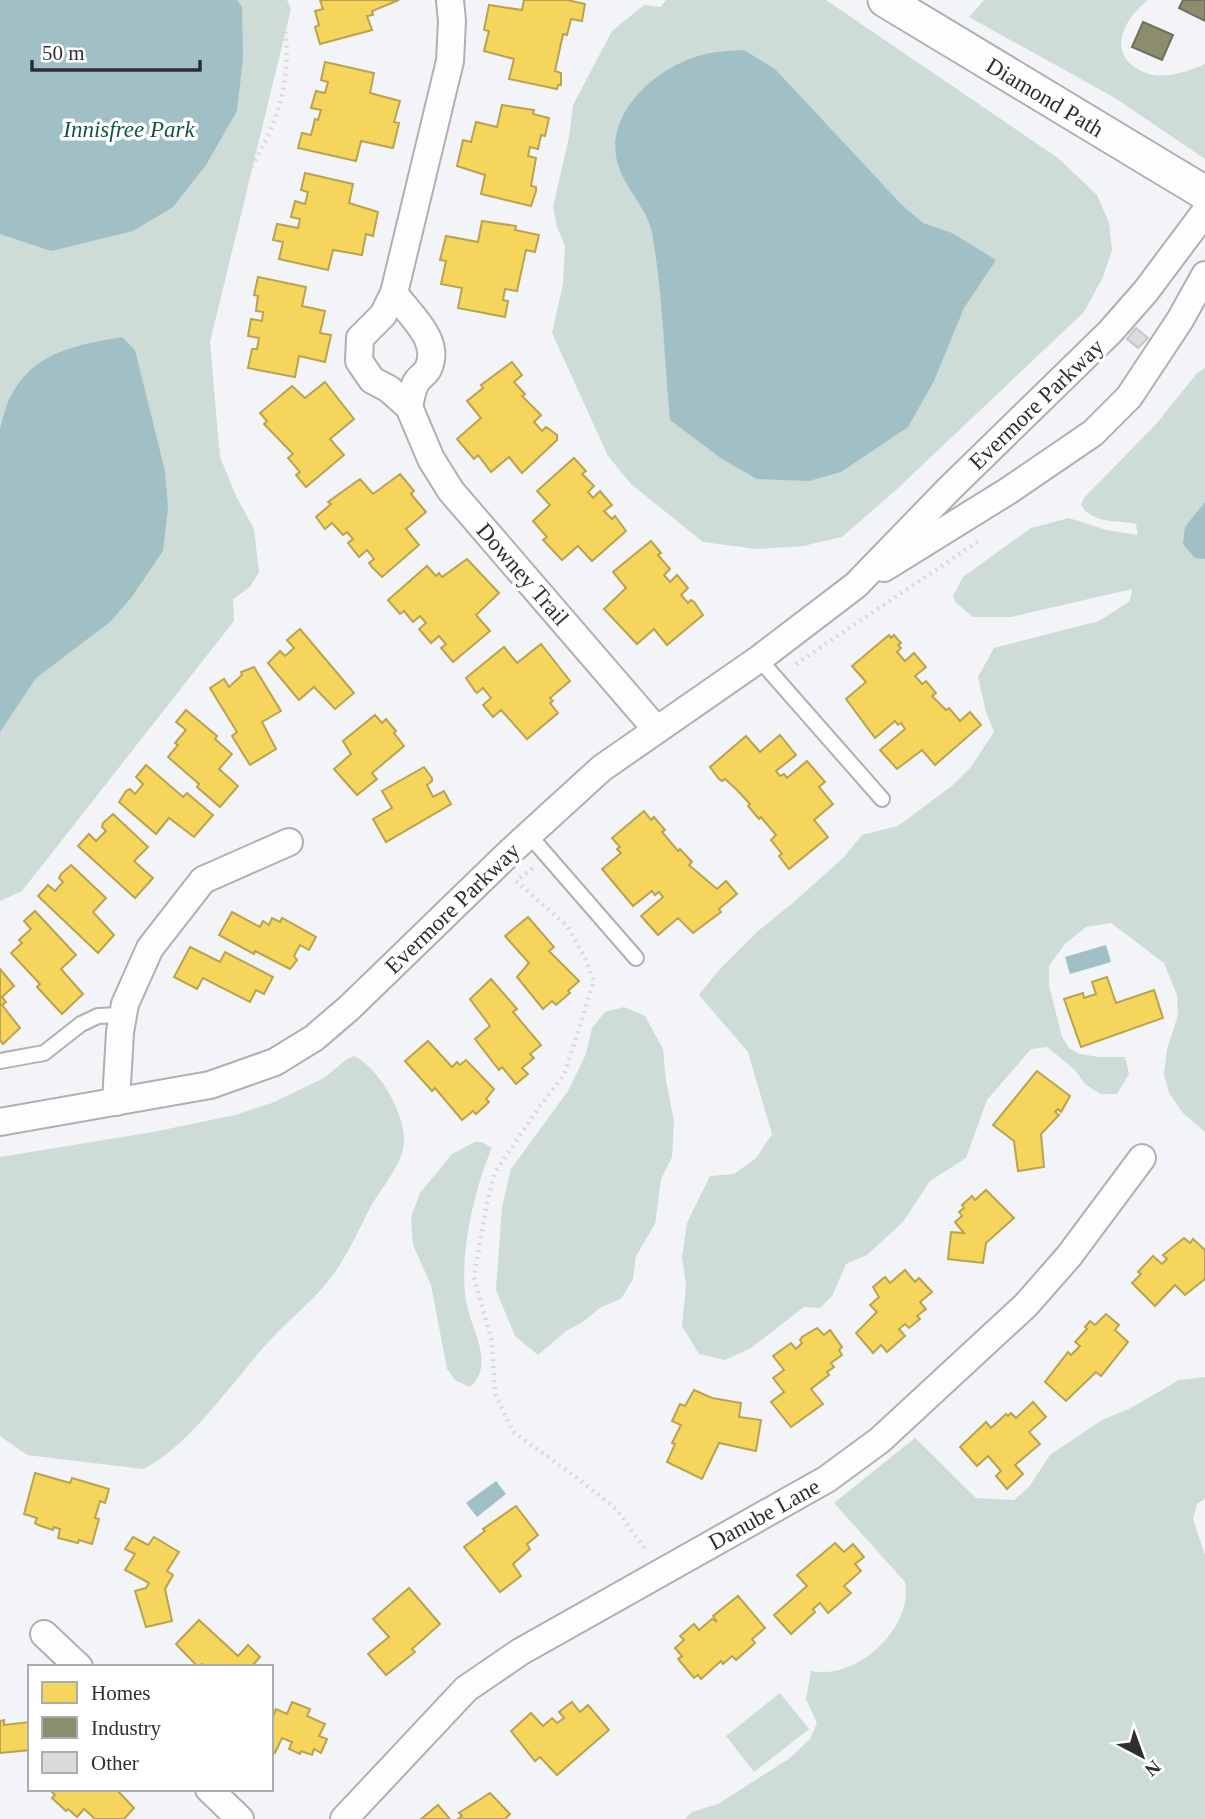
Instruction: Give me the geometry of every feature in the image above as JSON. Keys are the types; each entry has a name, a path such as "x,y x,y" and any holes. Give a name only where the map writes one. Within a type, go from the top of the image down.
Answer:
{"street":[{"name":"Downey Trail","path":"450,0 450,61 394,293 383,315 360,338 359,360 372,380 389,389 409,407 430,459 451,491 656,729"},
{"name":"Diamond Path","path":"885,0 1205,193"},
{"name":"Evermore Parkway","path":"0,1122 233,1079 275,1062 314,1038 602,768 656,729 767,668 856,585 940,498 1111,332 1146,291 1205,212"},
{"name":"Evermore Parkway","path":"856,585 1008,491 1093,432 1129,397 1180,320 1205,275"},
{"path":"394,293 423,329 432,347 428,369 415,383 409,407"},
{"path":"116,1102 125,1004 150,948 203,880 289,842"},
{"name":"Danube Lane","path":"344,1819 466,1689 520,1652 827,1479 880,1440 1027,1305 1069,1256 1142,1158"},
{"path":"44,1634 77,1665"},
{"path":"211,1791 240,1819"}],"lane":[{"path":"767,668 881,799"},
{"path":"529,835 636,958"},
{"path":"0,1061 44,1054 81,1024 98,1016 123,1015"}],"path":[{"path":"0,300 153,268 183,254 208,230 243,180 272,125 281,100 287,37 286,20 278,0"},
{"path":"767,668 991,532"},
{"path":"510,884 526,875 546,855"},
{"path":"516,881 567,926 594,981 564,1075 501,1162 492,1182 474,1277 492,1342 495,1394 513,1432 617,1510 645,1549"}],"green space":[{"name":"Innisfree Park","path":"0,0 287,0 291,9 210,342 220,457 236,496 254,529 259,572 250,587 233,599 234,621 22,891 0,901"},
{"path":"666,0 826,0 1058,158 1097,195 1109,223 1112,250 1103,277 1084,312 897,489 842,537 803,546 757,549 703,542 631,484 608,456 552,333 563,284 565,246 553,207 569,137 573,105 612,31 644,5 661,7"},
{"path":"984,0 1148,0 1125,28 1122,48 1125,58 1146,73 1161,76 1205,64 1205,159 1115,98 969,17"},
{"path":"1205,368 1205,1132 1183,1113 1169,1093 1164,1075 1167,1049 1178,1015 1177,995 1164,963 1111,923 1086,927 1065,944 1049,966 1049,986 1062,1037 1069,1048 1080,1054 1125,1057 1129,1074 1117,1094 1100,1094 1085,1084 1075,1070 1047,1047 1031,1049 987,1100 966,1158 930,1181 903,1222 867,1255 846,1264 832,1296 820,1308 804,1307 751,1348 725,1360 699,1354 682,1326 686,1285 682,1257 687,1223 710,1176 734,1174 756,1158 772,1134 748,1052 699,995 718,971 758,931 843,858 862,835 898,826 953,785 971,767 994,732 978,677 994,648 1099,621 1130,601 1132,589 1011,617 973,617 955,602 953,596 963,577 1031,528 1069,518 1106,530 1138,535 1136,524 1098,518 1081,505 1084,498 1157,423 1197,373"},
{"path":"624,1007 645,1016 663,1049 674,1121 672,1157 661,1179 655,1224 636,1256 633,1279 621,1299 601,1307 583,1322 566,1331 538,1355 515,1336 496,1290 502,1207 511,1169 568,1091 586,1054 592,1028 605,1012"},
{"path":"354,1056 381,1080 395,1104 403,1129 404,1140 400,1157 333,1275 273,1337 195,1428 161,1459 143,1469 27,1455 0,1436 0,1157 153,1132 235,1115 272,1103 324,1078"},
{"path":"475,1142 482,1142 492,1148 479,1183 466,1244 466,1301 481,1357 481,1368 470,1387 455,1380 447,1369 431,1285 413,1245 411,1217 420,1193 452,1154"},
{"path":"1205,1377 1205,1499 1197,1504 1193,1519 1205,1555 1205,1819 685,1819 692,1812 718,1804 790,1758 810,1739 817,1723 806,1699 811,1671 828,1672 846,1668 863,1659 878,1648 900,1617 905,1599 905,1582 834,1503 915,1438 976,1498 1014,1500 1029,1487 1050,1455 1102,1420 1129,1409 1179,1380"},
{"path":"780,1693 809,1729 754,1772 726,1736"}],"water":[{"path":"0,0 237,0 242,7 243,58 237,111 206,165 173,207 133,231 51,251 0,234"},
{"path":"744,50 775,69 901,204 923,223 952,233 996,260 964,308 934,381 908,427 841,472 809,481 757,479 722,459 670,420 661,302 652,233 617,161 615,143 619,125 638,94 653,80 668,69 702,55"},
{"path":"122,337 135,350 165,471 168,509 163,551 131,598 110,622 36,678 0,732 0,428 5,410 23,378 47,358 76,347"},
{"path":"1205,502 1205,559 1195,558 1183,544 1185,527"},
{"path":"1106,945 1111,962 1070,974 1065,957"},
{"path":"496,1481 506,1494 477,1517 466,1503"}],"building: Homes":[{"path":"320,0 399,0 372,11 373,15 367,16 372,30 320,44 315,27 319,25 315,11 323,9"},
{"path":"524,0 567,0 585,4 582,21 571,19 567,35 563,34 555,71 561,73 561,85 558,85 557,89 509,79 514,59 484,51 489,31 484,30 489,5 522,10"},
{"path":"325,62 374,73 370,93 400,101 394,122 399,123 393,148 361,141 356,161 298,148 302,133 311,135 315,119 318,120 321,110 311,108 316,91 325,93 328,82 321,80"},
{"path":"502,105 534,110 533,114 549,118 545,136 541,135 538,149 530,147 528,156 536,158 531,186 536,187 536,191 531,206 481,194 485,175 457,166 463,140 471,142 476,122 497,127"},
{"path":"305,173 353,184 349,203 378,212 373,236 366,234 362,255 333,250 328,270 279,259 283,242 273,240 277,224 298,228 300,219 291,217 295,201 305,204 308,192 301,190"},
{"path":"482,221 516,226 515,230 539,235 535,252 526,250 517,291 505,289 503,300 508,301 505,317 458,308 462,288 441,284 446,261 440,260 446,236 478,242"},
{"path":"258,277 306,287 302,306 325,311 320,333 331,335 325,362 299,356 295,377 248,368 252,349 257,349 259,338 248,336 251,319 262,321 263,312 256,311 258,296 254,295"},
{"path":"512,362 522,375 514,382 525,394 522,396 541,415 534,422 542,431 546,427 557,435 557,440 522,473 509,457 491,472 478,455 474,459 457,439 481,418 467,401 483,388 481,385"},
{"path":"325,382 354,419 330,439 344,455 306,487 296,475 300,472 288,458 293,454 264,424 267,421 260,413 292,386 305,398"},
{"path":"574,458 586,471 582,474 594,486 588,492 593,498 600,491 612,505 604,511 612,519 615,516 626,531 592,561 578,546 562,560 543,540 547,537 533,521 550,505 537,491"},
{"path":"400,474 414,491 411,494 426,512 406,529 419,545 382,577 369,563 374,559 367,550 359,557 348,543 353,539 347,532 343,535 332,523 325,529 316,517 331,504 328,502 360,479 373,494"},
{"path":"651,541 670,569 664,575 670,582 677,575 688,588 681,595 688,603 691,600 694,602 703,615 667,645 654,629 637,644 604,609 626,588 613,572"},
{"path":"467,559 499,593 476,615 490,631 453,662 441,648 446,644 439,636 431,643 419,629 426,623 420,616 413,622 404,611 400,614 388,600 427,566 436,576 439,573 442,577"},
{"path":"300,629 354,693 335,709 314,687 299,700 268,663 280,651 285,656 294,648 287,640"},
{"path":"889,635 891,638 894,635 901,643 897,652 905,661 914,653 926,667 915,676 922,684 926,681 936,693 932,696 946,710 949,708 960,721 970,712 981,725 935,765 922,750 897,769 880,750 905,729 901,723 898,725 895,721 875,738 846,699 866,682 852,666"},
{"path":"541,644 570,681 550,698 553,701 550,703 558,713 527,739 501,710 493,717 483,705 491,698 483,688 477,693 466,678 504,647 517,663"},
{"path":"254,667 281,711 262,722 276,749 250,765 232,736 237,732 210,688 224,679 229,687 242,675 241,672"},
{"path":"186,710 217,736 215,739 232,754 219,769 238,786 220,807 168,757 186,730 176,722"},
{"path":"375,715 382,723 386,719 404,746 372,773 377,779 357,795 334,769 351,754 343,741"},
{"path":"780,735 796,755 776,771 787,778 807,761 825,782 819,787 833,804 814,820 828,837 789,869 771,840 776,835 761,817 759,819 736,789 725,779 719,779 710,767 746,736 760,752"},
{"path":"146,765 183,797 187,793 213,815 194,837 169,818 156,834 119,802 126,791 130,789 135,794 143,784 136,777"},
{"path":"424,767 432,778 427,785 433,797 444,791 451,804 386,842 373,819 392,808 382,791"},
{"path":"644,811 651,820 654,817 665,830 662,832 678,851 680,849 692,862 689,865 717,889 726,881 737,894 719,909 721,912 693,933 678,918 658,935 641,916 663,897 659,892 655,895 652,891 633,906 602,869 621,853 617,849 620,847 612,838"},
{"path":"113,814 148,847 134,861 153,878 135,898 78,846 89,834 96,841 106,831 102,827 103,823"},
{"path":"71,865 106,898 93,912 114,935 98,953 38,896 48,885 55,891 63,882 59,878 61,874"},
{"path":"35,911 76,955 61,969 83,994 62,1014 37,987 40,984 11,953 22,943 19,940 31,929 24,921"},
{"path":"232,912 260,927 263,921 269,925 272,918 280,922 282,918 316,937 309,950 300,945 294,956 297,960 290,969 219,935"},
{"path":"528,917 554,947 549,951 579,981 556,1005 552,1001 543,1009 517,977 529,963 505,936"},
{"path":"190,947 220,962 225,952 273,977 264,994 256,990 250,1002 203,978 197,989 174,977"},
{"path":"0,969 14,986 2,997 6,1002 2,1005 20,1028 3,1044 0,1040"},
{"path":"1107,977 1116,1003 1154,990 1163,1018 1081,1047 1064,999 1083,993 1084,998 1096,994 1092,982"},
{"path":"491,979 517,1009 513,1012 541,1045 530,1054 534,1058 522,1068 528,1074 516,1084 502,1067 499,1070 475,1039 490,1026 470,999"},
{"path":"428,1041 452,1067 457,1062 460,1065 466,1060 494,1089 486,1099 489,1102 476,1114 473,1111 462,1120 435,1088 432,1091 405,1061"},
{"path":"1037,1071 1070,1096 1061,1112 1058,1109 1055,1112 1059,1115 1041,1134 1044,1167 1018,1171 1014,1141 993,1125"},
{"path":"986,1190 1014,1218 986,1243 983,1263 948,1259 951,1232 964,1233 955,1222 962,1216 959,1212 964,1208 962,1205 972,1196 975,1200"},
{"path":"1184,1238 1190,1243 1193,1239 1205,1250 1205,1279 1185,1295 1175,1285 1155,1306 1132,1283 1153,1256 1162,1264 1167,1259 1163,1255"},
{"path":"905,1270 915,1282 919,1278 932,1292 920,1302 926,1309 917,1316 920,1319 909,1328 905,1324 899,1329 905,1336 887,1352 881,1345 873,1353 856,1333 877,1312 870,1305 879,1297 873,1287 885,1277 890,1283"},
{"path":"1106,1314 1119,1325 1115,1330 1128,1342 1101,1376 1096,1372 1066,1401 1045,1382 1068,1352 1071,1355 1080,1346 1075,1342 1087,1329 1085,1327 1090,1321 1095,1325"},
{"path":"817,1328 824,1335 830,1330 842,1347 839,1350 842,1355 831,1363 834,1367 827,1372 829,1375 811,1389 823,1404 791,1427 771,1402 784,1392 773,1378 784,1370 773,1356 791,1343 796,1349 802,1343 802,1337"},
{"path":"694,1390 712,1398 741,1403 739,1417 761,1420 756,1451 719,1443 702,1479 667,1462 681,1425 672,1421 680,1404 685,1406"},
{"path":"1033,1402 1046,1417 1029,1432 1040,1444 1015,1465 1023,1474 1007,1489 996,1476 1001,1471 988,1456 977,1466 960,1447 986,1422 991,1428 1006,1414 1008,1416 1011,1413 1016,1418"},
{"path":"35,1473 70,1483 72,1478 109,1489 105,1503 100,1501 95,1518 99,1519 92,1544 58,1538 60,1529 54,1527 53,1530 38,1525 35,1523 37,1518 24,1514"},
{"path":"516,1506 538,1535 527,1544 530,1549 513,1564 521,1576 500,1592 464,1547 485,1531 483,1529"},
{"path":"133,1537 148,1545 154,1537 179,1552 167,1571 173,1575 165,1589 172,1621 146,1627 135,1591 146,1588 149,1583 125,1570 135,1554 125,1549"},
{"path":"835,1543 844,1552 853,1544 864,1557 855,1564 861,1571 844,1586 851,1593 828,1613 820,1603 813,1609 815,1612 791,1634 774,1615 807,1586 797,1575"},
{"path":"409,1588 440,1624 412,1649 415,1652 386,1675 368,1654 389,1637 373,1619"},
{"path":"738,1596 765,1628 752,1639 755,1643 736,1660 732,1656 723,1664 721,1661 701,1679 698,1675 694,1678 678,1659 682,1656 675,1648 684,1640 680,1636 694,1624 699,1630 712,1619 717,1622 713,1616"},
{"path":"199,1620 238,1656 248,1645 260,1657 253,1665 196,1665 176,1644"},
{"path":"292,1702 310,1709 307,1716 325,1724 319,1736 327,1739 321,1753 314,1749 312,1755 301,1751 300,1754 289,1749 292,1742 282,1738 275,1753 273,1752 273,1716 276,1709 287,1714"},
{"path":"572,1702 580,1712 588,1705 609,1730 557,1775 540,1757 535,1761 511,1731 531,1713 543,1726 552,1718 557,1723 564,1718 559,1712"},
{"path":"4,1720 4,1725 28,1722 28,1750 0,1753 0,1721"},
{"path":"51,1791 118,1791 134,1808 124,1819 95,1819 84,1809 77,1817 52,1798 55,1795"},
{"path":"490,1793 510,1814 505,1819 458,1819 462,1816 459,1813"},
{"path":"438,1805 450,1819 421,1819"}],"building: Industry":[{"path":"1183,0 1205,0 1205,21 1179,8"},
{"path":"1143,22 1173,35 1162,60 1132,47"}],"building: Other":[{"path":"1136,328 1148,338 1138,348 1127,339"}]}
